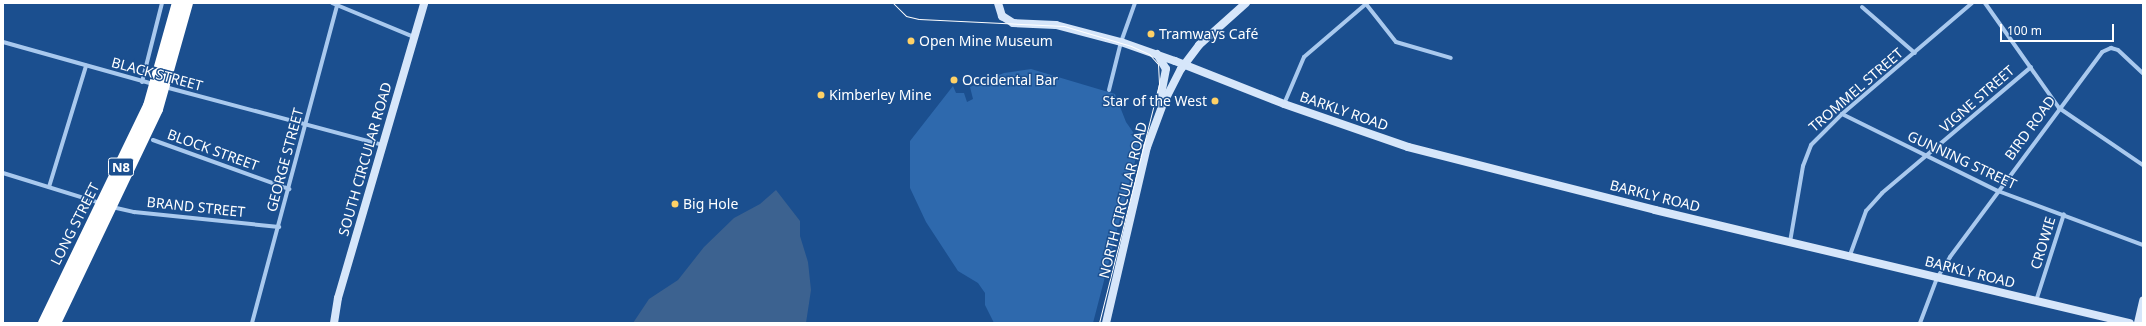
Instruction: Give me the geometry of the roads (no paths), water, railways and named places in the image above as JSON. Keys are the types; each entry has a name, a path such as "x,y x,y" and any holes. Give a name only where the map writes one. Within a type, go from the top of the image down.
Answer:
{"highway":[{"name":"LONG STREET","path":"161,86 178,3"},
{"name":"LONG STREET","path":"55,323 161,86 187,3"},
{"name":"LONG STREET","path":"44,323 108,206"}],"street":[{"path":"142,82 162,3"},
{"path":"332,3 338,4 414,37"},
{"name":"SOUTH CIRCULAR ROAD","path":"334,323 338,298 424,3"},
{"name":"BARKLY ROAD","path":"998,3 1002,16 1014,23 1056,25 1121,42 1184,64 1284,104 1408,147 1654,210 2036,302 2130,323"},
{"path":"1109,90 1121,42 1135,3"},
{"name":"NORTH CIRCULAR ROAD","path":"1106,323 1153,128 1168,92 1184,64 1207,36 1246,3"},
{"path":"1284,104 1304,57 1366,3 1396,42 1451,58"},
{"name":"TROMMEL STREET","path":"1790,242 1806,152 1842,114 1972,3"},
{"path":"1985,3 2059,108 2143,165"},
{"name":"GEORGE STREET","path":"252,323 307,125 338,4"},
{"path":"1862,7 1915,53"},
{"name":"BLACK STREET","path":"3,42 142,82 383,145"},
{"name":"BIRD ROAD","path":"1920,323 1937,278 1998,191 2102,52 2111,48 2118,50 2143,73"},
{"path":"1153,128 1166,78 1166,69 1157,54"},
{"path":"49,188 86,66"},
{"name":"VIGNE STREET","path":"1850,256 1861,224 1871,204 2031,67"},
{"name":"GUNNING STREET","path":"1842,114 1998,191 2064,214 2143,245"},
{"name":"BLOCK STREET","path":"153,140 289,189"},
{"name":"BRAND STREET","path":"3,173 108,206 134,212 279,227"},
{"name":"CROWIE","path":"2036,302 2064,214"},
{"path":"2138,323 2143,301"}],"tram line":[{"path":"893,3 906,16 919,19 1064,26 1131,46 1149,54 1158,64 1159,84 1099,323"}],"place":[{"name":"Tramways Café","path":"1151,34"},
{"name":"Open Mine Museum","path":"911,41"},
{"name":"Occidental Bar","path":"954,80"},
{"name":"Kimberley Mine","path":"821,95"},
{"name":"Star of the West","path":"1215,101"},
{"name":"Big Hole","path":"675,204"}]}
